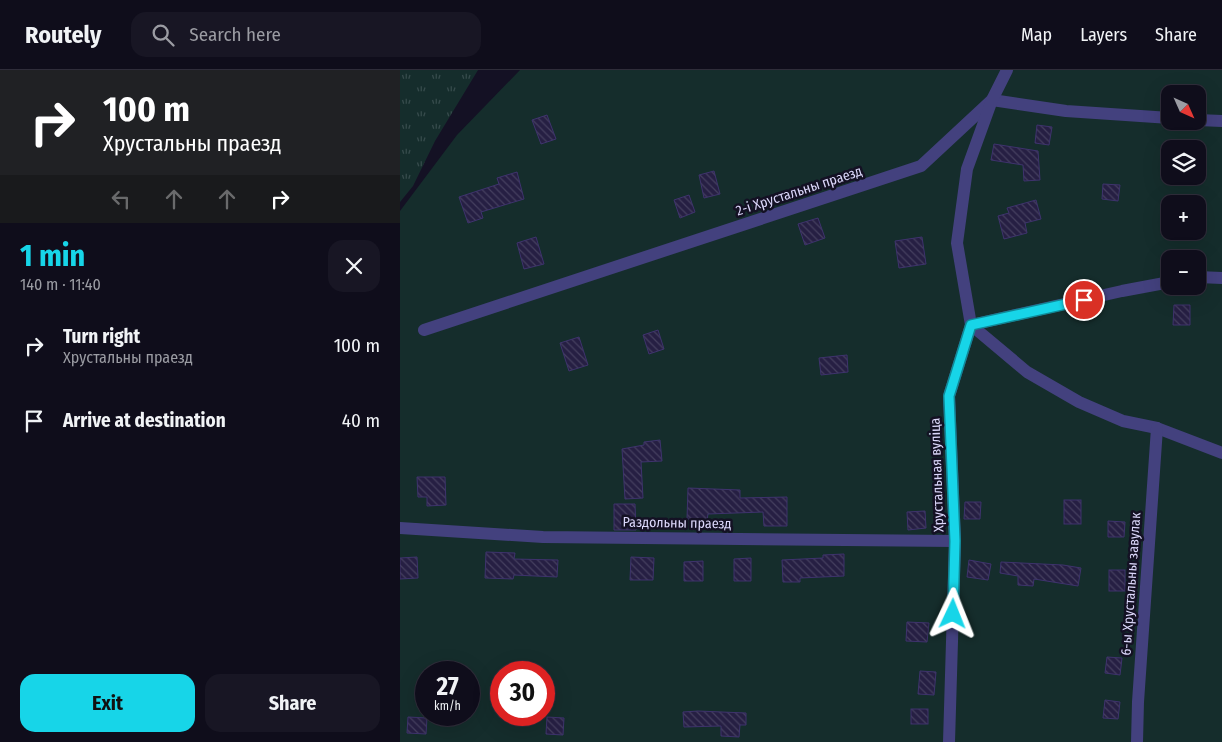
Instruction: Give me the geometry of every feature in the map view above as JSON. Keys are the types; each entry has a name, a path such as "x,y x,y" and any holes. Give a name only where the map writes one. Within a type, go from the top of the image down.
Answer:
{"street":[{"name":"Хрустальная вуліца","path":"949,742 955,541 949,396 971,325 957,243 967,169 992,100 1007,70"},
{"path":"992,100 1066,111 1161,117"},
{"name":"2-і Хрустальны праезд","path":"424,330 921,166 992,100"},
{"path":"1206,121 1222,122"},
{"path":"1206,277 1222,278"},
{"path":"971,325 1161,284"},
{"path":"971,325 1027,372 1080,402 1123,421 1157,428 1222,453"},
{"name":"6-ы Хрустальны завулак","path":"1138,742 1138,702 1157,428"},
{"name":"Раздольны праезд","path":"400,528 543,537 955,541"}],"green space":[{"path":"400,70 478,70 435,141 413,186 400,202"},
{"path":"520,70 1222,70 1222,742 400,742 400,211 457,135"}],"building":[{"path":"547,115 556,139 541,144 532,120"},
{"path":"1037,125 1052,127 1049,145 1035,143"},
{"path":"994,144 1038,151 1040,180 1024,181 1023,165 991,160"},
{"path":"714,171 720,194 704,198 699,175"},
{"path":"517,172 524,199 481,212 483,218 468,223 459,197 499,184 497,178"},
{"path":"1103,184 1120,185 1118,201 1102,199"},
{"path":"689,195 695,212 680,218 674,200"},
{"path":"1036,200 1041,219 1025,223 1027,233 1004,239 998,216 1009,213 1007,208"},
{"path":"818,218 825,238 805,245 798,224"},
{"path":"536,237 544,264 524,269 517,243"},
{"path":"922,237 926,264 899,268 895,241"},
{"path":"1174,305 1190,305 1190,325 1173,325"},
{"path":"658,330 664,349 649,354 643,335"},
{"path":"579,337 588,365 569,371 560,343"},
{"path":"847,355 848,372 821,375 819,358"},
{"path":"660,440 662,461 641,462 643,498 625,499 622,449 644,445 644,442"},
{"path":"417,477 445,477 446,505 427,506 427,497 418,497"},
{"path":"688,488 740,490 740,498 787,497 787,526 764,526 763,512 708,514 707,520 687,519"},
{"path":"1064,500 1081,500 1081,524 1064,524"},
{"path":"965,502 981,502 980,519 964,519"},
{"path":"614,504 635,504 636,530 614,530"},
{"path":"925,511 926,528 908,530 907,512"},
{"path":"1108,521 1125,522 1124,537 1108,537"},
{"path":"486,552 515,553 514,559 558,560 557,577 514,575 513,579 485,578"},
{"path":"844,554 844,576 800,578 800,582 783,582 782,560 823,558 823,555"},
{"path":"417,557 418,578 400,579 400,558"},
{"path":"631,557 654,558 653,580 630,580"},
{"path":"751,558 751,581 734,581 734,559"},
{"path":"969,560 991,564 988,580 967,577"},
{"path":"703,561 703,581 684,581 684,562"},
{"path":"1001,562 1063,565 1081,568 1078,586 1034,579 1033,586 1018,585 1018,576 1000,573"},
{"path":"1109,570 1125,570 1125,591 1109,591"},
{"path":"907,622 929,623 927,642 906,641"},
{"path":"1107,657 1122,658 1120,675 1105,673"},
{"path":"920,671 936,672 934,695 918,694"},
{"path":"1105,700 1120,702 1118,719 1103,718"},
{"path":"911,709 928,709 928,724 911,724"},
{"path":"683,712 746,713 746,725 740,725 739,737 721,736 721,726 684,727"},
{"path":"408,717 415,717 415,726 426,726 426,734 407,733"},
{"path":"555,717 564,718 563,735 546,734 546,726 555,726"}],"route":[{"path":"953,614 955,541 949,396 971,325 1084,300"}]}
